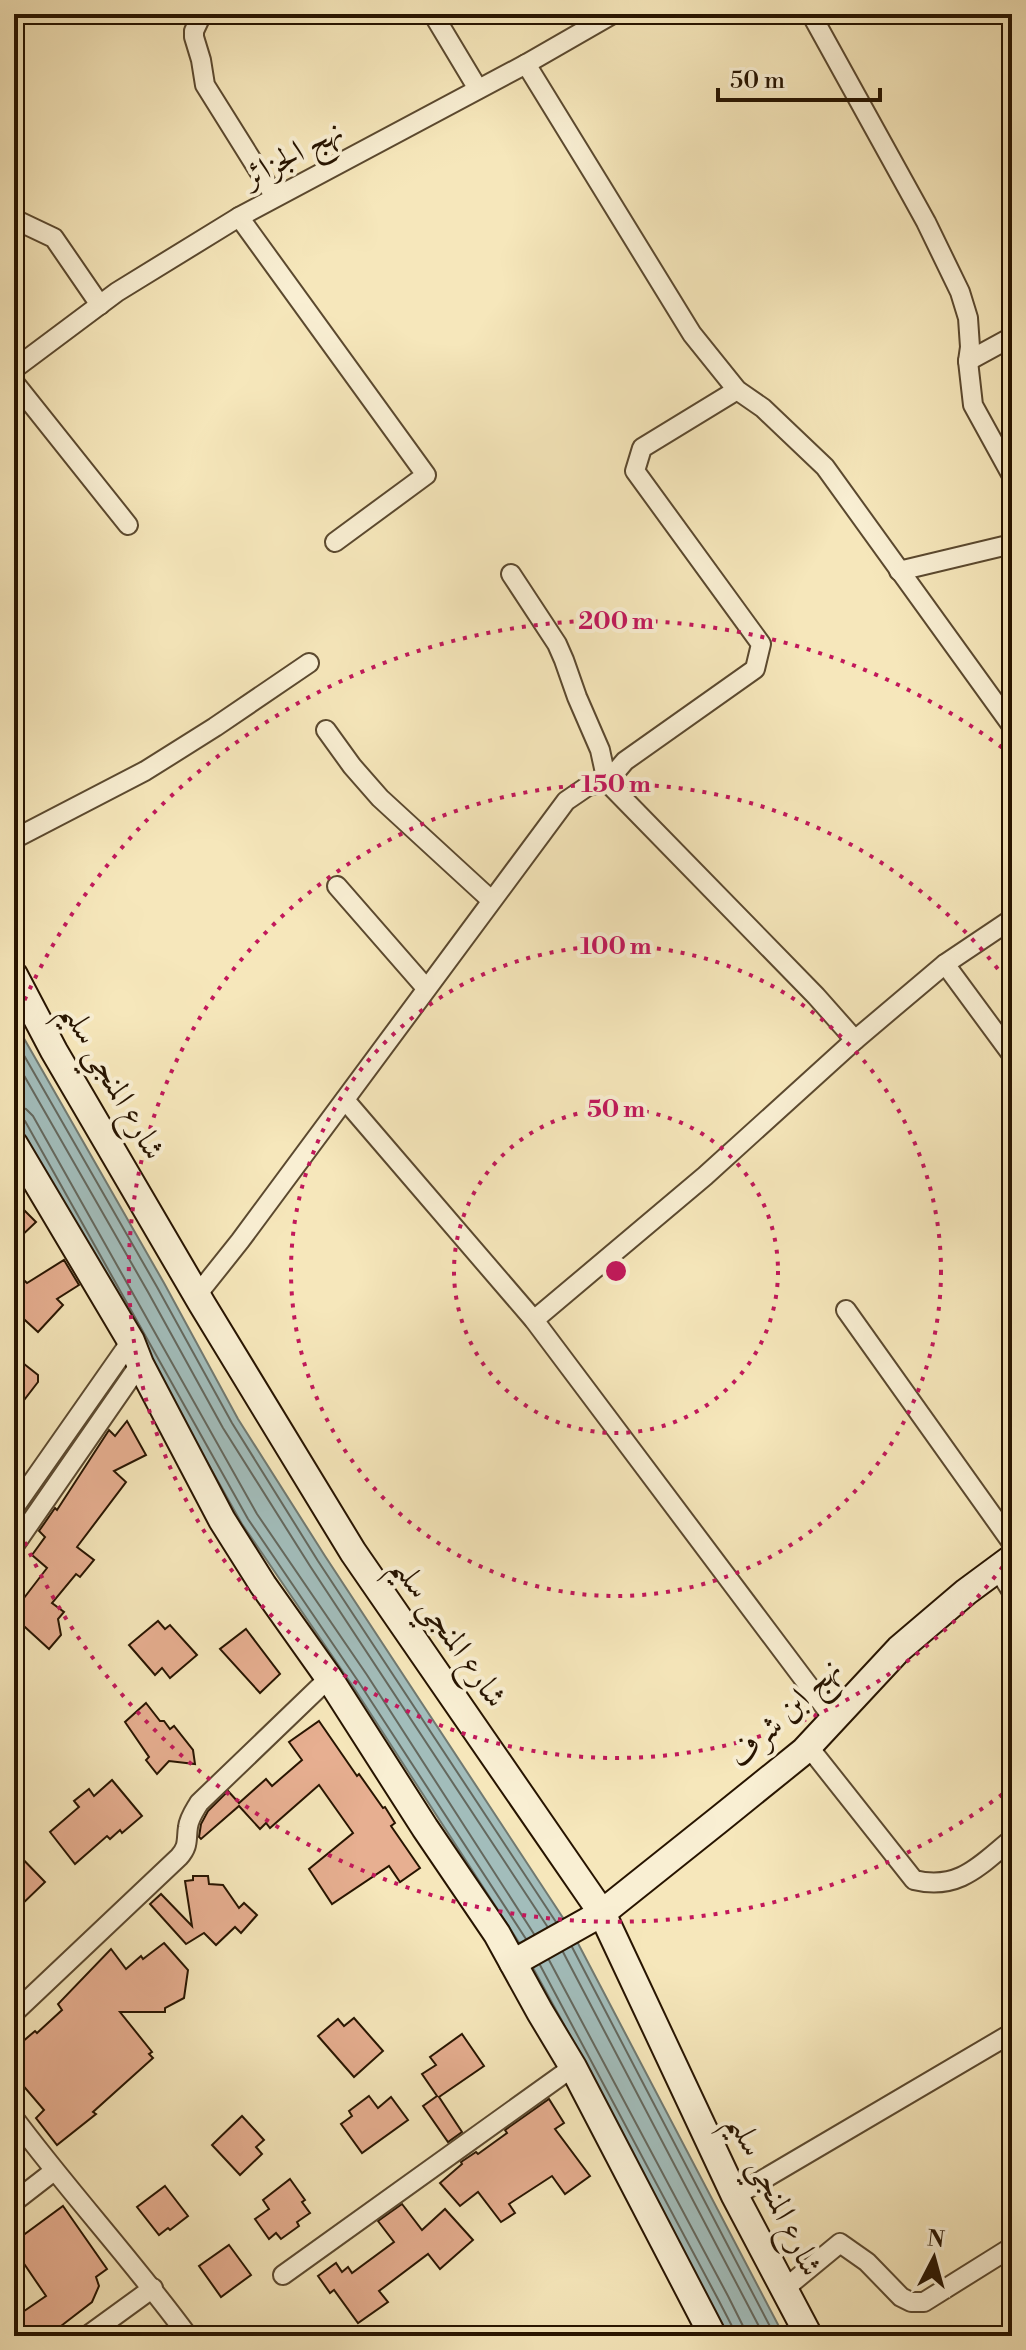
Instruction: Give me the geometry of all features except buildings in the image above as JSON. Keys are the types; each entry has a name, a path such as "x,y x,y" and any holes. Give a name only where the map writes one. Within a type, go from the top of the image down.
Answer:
{"main road":[{"name":"شارع المنجي سليم","path":"14,975 54,1051 197,1295 353,1552 592,1918 809,2336"},
{"path":"16,1152 135,1352 222,1520 425,1828 518,1960 713,2336"},
{"name":"نهج ابن شرف","path":"518,1960 592,1918 808,1746 899,1649 966,1592 1005,1564"}],"street":[{"path":"202,14 194,37 205,85 275,197"},
{"path":"433,14 478,89"},
{"name":"نهج الجزائر","path":"14,369 117,292 239,217 526,64 613,14"},
{"path":"811,14 926,222 960,292 968,318 968,361 973,405 1012,476"},
{"path":"526,64 692,334 737,390 773,416 825,467 1012,726"},
{"path":"239,217 426,475 335,542"},
{"path":"14,219 54,238 100,305"},
{"path":"968,361 1012,337"},
{"path":"14,382 128,525"},
{"path":"197,1295 566,801 588,786 607,782 625,761 755,669 761,644 635,471 642,448 737,390"},
{"path":"899,571 1012,544"},
{"path":"511,574 557,644 600,750 607,782 855,1040"},
{"path":"14,839 157,763 309,663"},
{"path":"326,730 380,798 491,900"},
{"path":"337,886 426,988"},
{"path":"534,1320 705,1176 855,1040 945,964 1012,919"},
{"path":"945,964 1012,1055"},
{"path":"345,1100 534,1320 833,1718"},
{"path":"846,1310 1012,1543"},
{"path":"14,1508 135,1352"},
{"path":"14,1546 135,1352"},
{"path":"1005,1564 1012,1592"},
{"path":"14,2013 179,1857 188,1841 190,1817 199,1803 329,1678"},
{"path":"808,1746 914,1880 925,1883 951,1882 964,1877 1012,1839"},
{"path":"735,2196 1012,2033"},
{"path":"283,2275 573,2067"},
{"path":"14,2118 54,2171 153,2288 188,2336"},
{"path":"14,2202 54,2171"},
{"path":"783,2290 840,2243 867,2262 901,2297 911,2302 924,2302 1012,2247"},
{"path":"87,2336 153,2288"}],"water":[{"path":"14,1021 238,1419 571,1930 784,2336 728,2336 520,1944 352,1685 242,1524 14,1119"}]}
